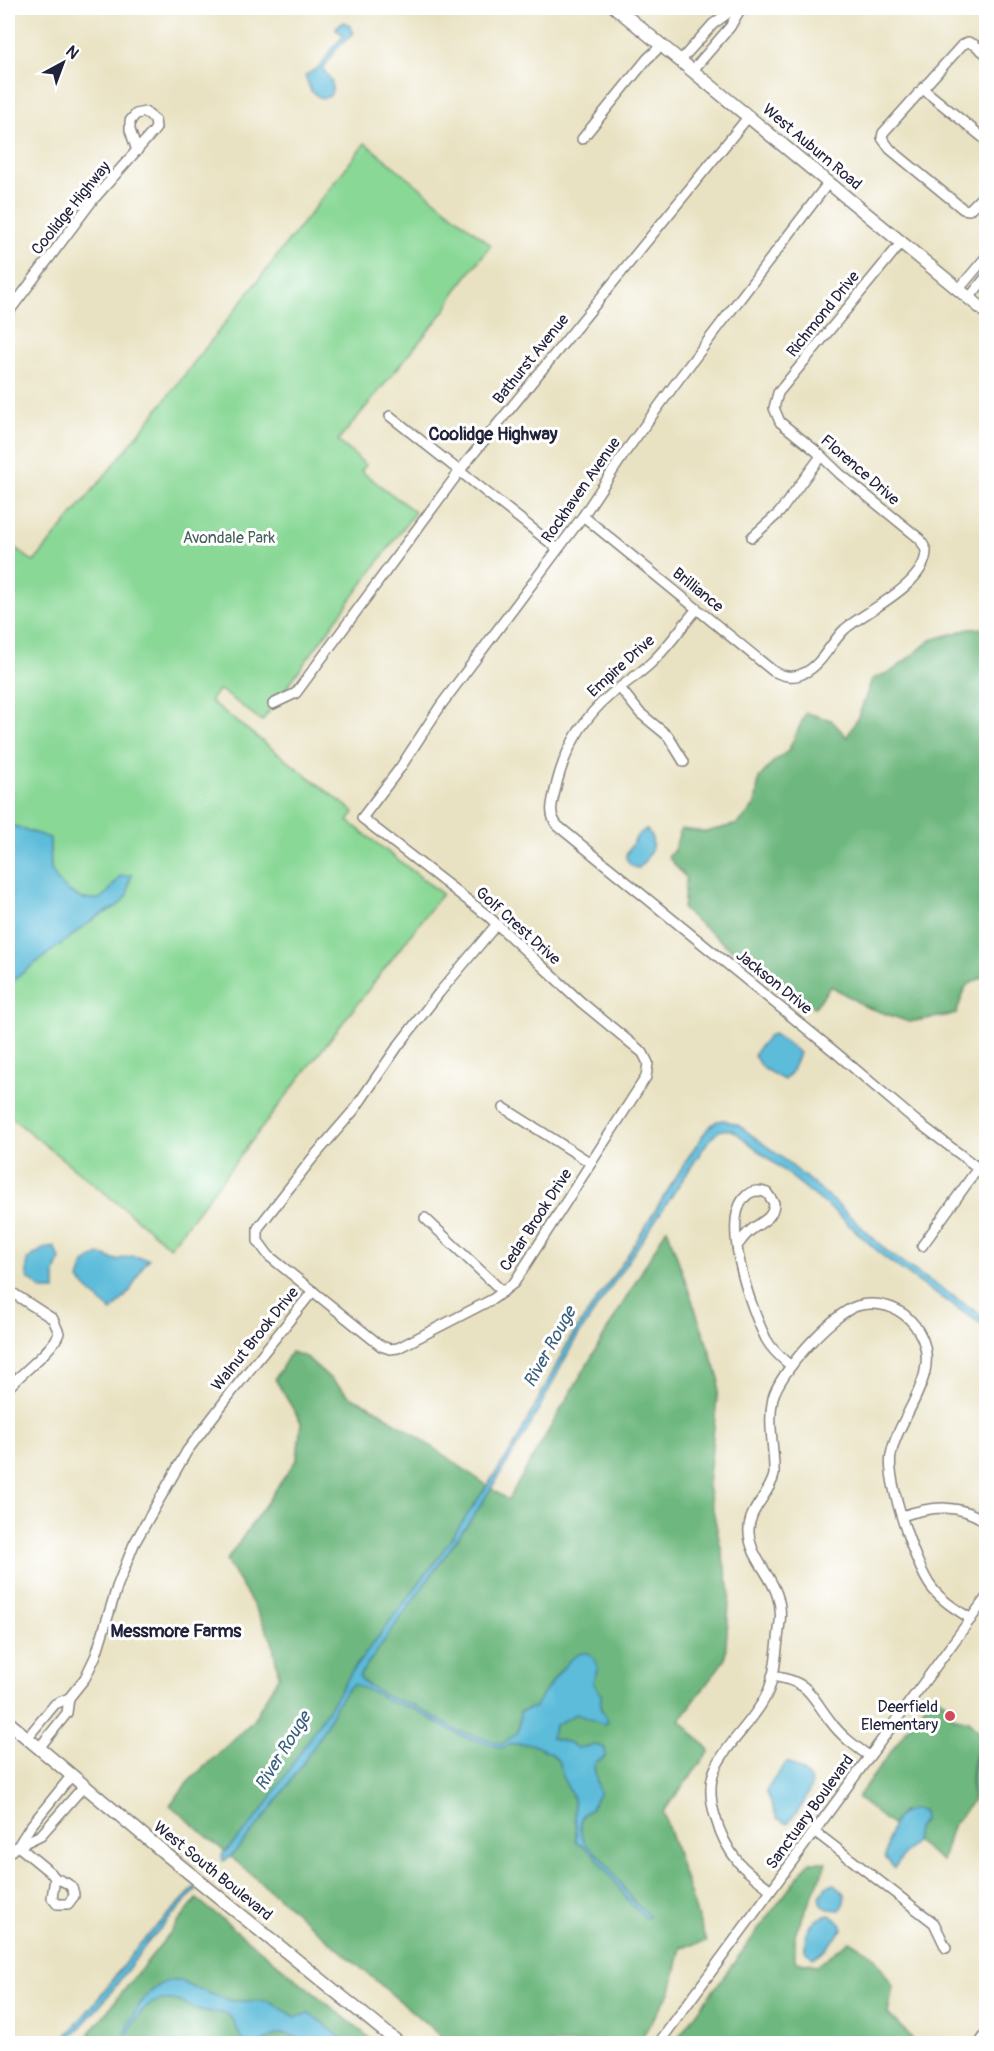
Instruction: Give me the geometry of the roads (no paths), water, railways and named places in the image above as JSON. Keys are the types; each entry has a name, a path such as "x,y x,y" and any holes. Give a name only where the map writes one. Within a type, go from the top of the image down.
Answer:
{"main road":[{"name":"West Auburn Road","path":"616,8 987,312"},
{"name":"West South Boulevard","path":"8,1722 167,1856 400,2043"}],"street":[{"path":"681,60 713,24 735,8"},
{"path":"693,70 730,27 741,8"},
{"path":"987,54 968,42 962,45 883,133 882,138 890,149 963,209 969,210 974,207 987,193"},
{"path":"582,139 647,59 662,45"},
{"path":"923,89 987,140"},
{"name":"Bathurst Avenue","path":"273,704 296,693 459,472 749,116"},
{"name":"Coolidge Highway","path":"8,313 92,201 137,151"},
{"name":"Rockhaven Avenue","path":"362,818 400,768 441,705 583,516 626,451 678,380 829,182"},
{"name":"Richmond Drive","path":"774,408 778,393 901,243"},
{"path":"958,289 987,257"},
{"path":"969,298 987,277"},
{"name":"Florence Drive","path":"774,408 780,422 920,539 924,544 926,555 923,563 898,593 845,629 811,668 798,676"},
{"path":"390,416 558,549"},
{"path":"752,537 779,513 821,456"},
{"name":"Brilliance","path":"583,516 773,670 788,677 798,676"},
{"name":"Empire Drive","path":"552,818 552,804 560,771 573,741 588,717 652,662 697,609"},
{"path":"620,688 640,713 668,736 684,762"},
{"name":"Golf Crest Drive","path":"362,818 497,924 567,990 643,1053 648,1063"},
{"name":"Jackson Drive","path":"552,818 558,826 915,1120 978,1168"},
{"name":"Walnut Brook Drive","path":"27,1738 55,1704 69,1698 85,1678 134,1544 177,1468 212,1418 314,1291 264,1251 258,1241 258,1228 310,1160 354,1110 398,1046 439,993 497,924"},
{"name":"Cedar Brook Drive","path":"314,1291 381,1346 390,1349 398,1348 493,1299 514,1283 524,1270 646,1077 648,1063"},
{"path":"504,1108 591,1163"},
{"path":"922,1246 987,1157"},
{"path":"737,1246 749,1231 766,1221 773,1212 774,1203 767,1193 751,1192 742,1200 735,1225 737,1246 739,1263 766,1338 771,1347 791,1366"},
{"path":"425,1218 503,1292"},
{"path":"8,1290 53,1319 59,1332 56,1343 8,1388"},
{"path":"771,1890 734,1856 713,1810 710,1792 711,1778 718,1763 761,1704 772,1676 780,1604 776,1590 752,1547 748,1532 751,1516 772,1483 774,1467 772,1407 776,1389 791,1366 839,1315 857,1306 867,1304 889,1307 904,1315 917,1328 924,1344 926,1355 924,1372 915,1402 894,1444 890,1463 892,1487 926,1580 941,1597 970,1619"},
{"path":"902,1516 931,1508 949,1507 967,1512 987,1522"},
{"name":"Sanctuary Boulevard","path":"658,2043 987,1598"},
{"path":"772,1676 790,1679 805,1686 836,1729 869,1756"},
{"name":"Walnut Brook Drive","path":"39,1748 67,1713 69,1698"},
{"path":"45,1716 56,1725"},
{"path":"18,1846 30,1827 72,1775"},
{"path":"8,1853 41,1835 84,1786"},
{"path":"814,1832 934,1923 946,1948"},
{"path":"18,1846 55,1878"},
{"path":"979,2043 987,2034"}],"water":[{"path":"344,22 354,33 337,48 323,69 330,78 332,88 330,96 322,99 311,91 305,76 320,66 343,37 344,35 336,30 337,26"},
{"path":"8,824 50,838 51,869 57,880 67,890 82,899 99,899 109,891 120,876 132,875 128,895 118,906 97,917 8,984"},
{"path":"646,829 652,839 652,849 639,868 636,868 630,864 626,855 637,836"},
{"path":"773,1034 799,1053 791,1073 784,1080 764,1069 754,1056 768,1036"},
{"path":"724,1120 738,1125 780,1156 835,1202 888,1252 986,1318 986,1327 884,1257 835,1212 734,1131 725,1129 719,1131 707,1143 574,1342 529,1428 477,1511 359,1676 366,1684 389,1698 415,1706 458,1731 502,1744 518,1732 520,1712 535,1707 565,1665 584,1653 592,1656 598,1667 593,1682 601,1694 601,1709 608,1722 603,1724 576,1714 555,1725 551,1738 570,1743 577,1748 596,1745 605,1748 605,1757 596,1762 594,1767 599,1794 591,1808 582,1816 581,1834 587,1845 600,1856 634,1902 649,1916 646,1918 631,1904 594,1854 576,1841 573,1798 562,1776 560,1763 551,1753 531,1744 512,1744 501,1748 466,1737 414,1709 387,1701 353,1684 342,1696 316,1743 276,1803 241,1845 223,1861 222,1855 265,1807 353,1670 438,1558 514,1446 570,1339 627,1256 691,1153 708,1128 717,1121"},
{"path":"54,1247 60,1259 55,1273 55,1290 42,1290 27,1277 27,1260 43,1249"},
{"path":"99,1254 116,1260 132,1256 149,1259 130,1291 112,1311 79,1280 84,1263"},
{"path":"786,1763 802,1772 812,1784 803,1804 787,1824 777,1818 766,1790"},
{"path":"914,1809 923,1810 924,1820 917,1828 915,1841 894,1868 885,1857 892,1827 899,1816"},
{"path":"835,1884 845,1895 840,1910 828,1909 822,1905 820,1897 826,1886"},
{"path":"195,1887 197,1889 148,1942 105,2000 66,2043 60,2043 94,2004 137,1947"},
{"path":"830,1915 841,1924 843,1929 824,1951 813,1958 805,1950 810,1926 818,1919"},
{"path":"171,1980 180,1980 192,1987 230,2001 269,2001 296,2017 309,2014 347,2043 314,2044 284,2034 276,2035 259,2044 250,2044 242,2039 232,2018 228,2015 204,2012 169,2000 159,2001 144,2009 138,2016 125,2043 122,2043 134,2014 145,1997 161,1984"}],"place":[{"name":"Deerfield Elementary","path":"950,1716"}],"district":[{"name":"Coolidge Highway","path":"493,434"},
{"name":"Messmore Farms","path":"176,1631"}],"park label":[{"name":"Avondale Park","path":"229,538"}],"water label":[{"name":"River Rouge","path":"550,1347"},
{"name":"River Rouge","path":"283,1751"}]}
